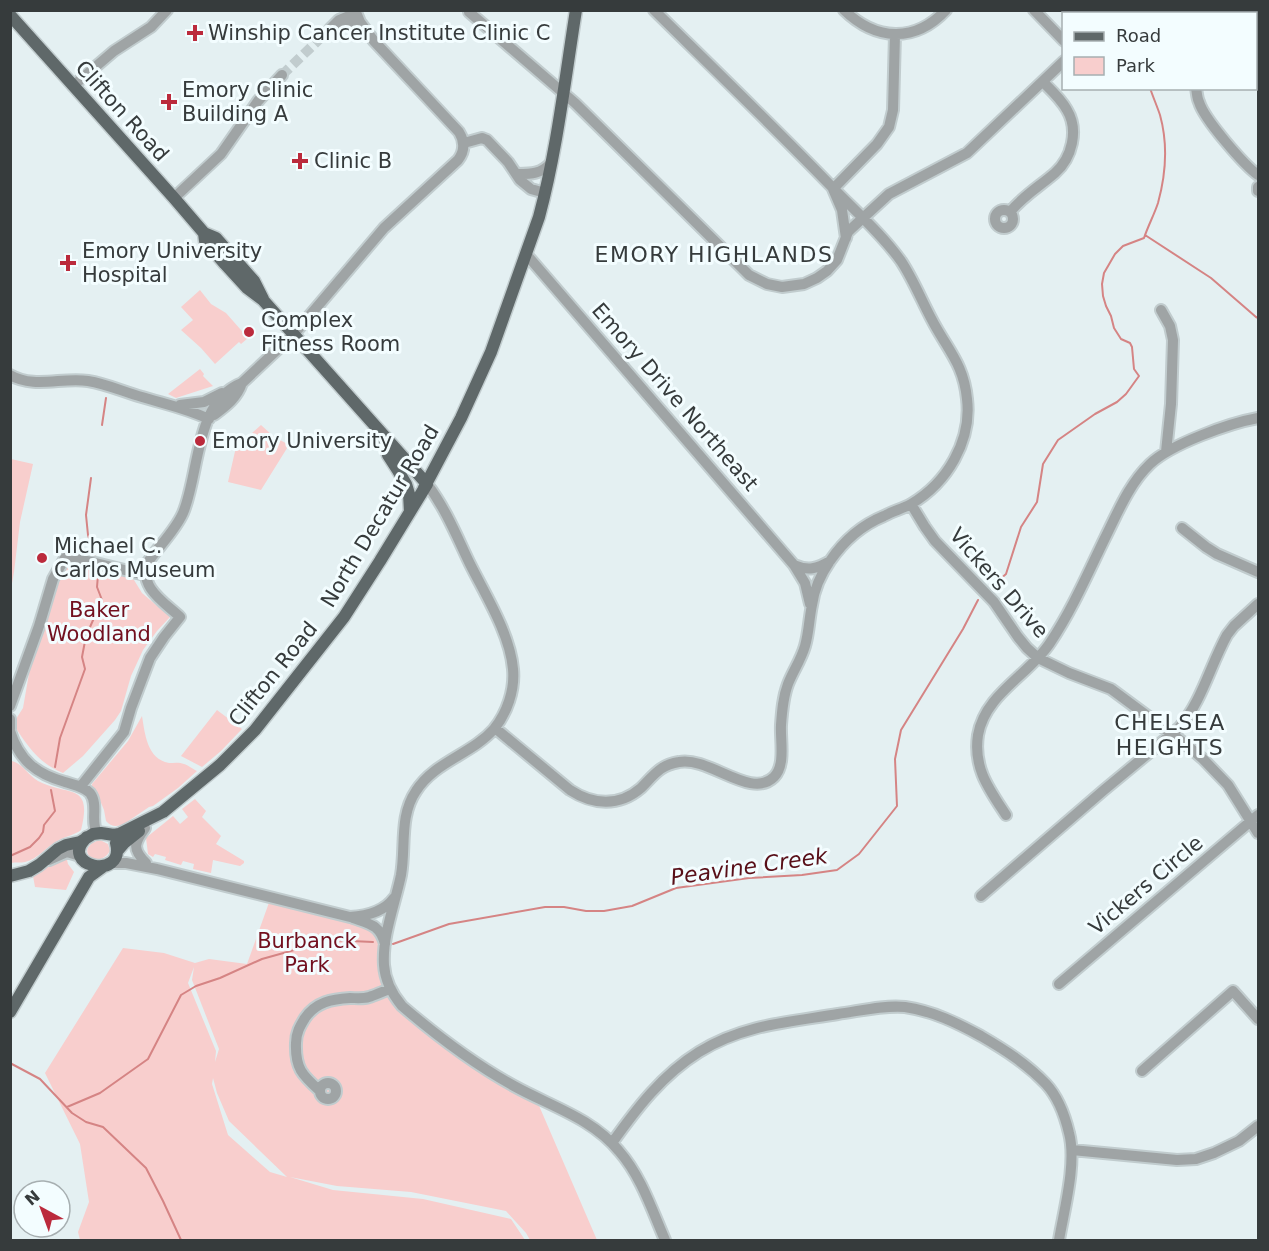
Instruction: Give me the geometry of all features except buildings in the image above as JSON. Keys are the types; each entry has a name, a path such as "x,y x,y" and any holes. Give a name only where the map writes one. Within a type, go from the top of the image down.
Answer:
{"main road":[{"name":"North Decatur Road","path":"387,550 427,484 488,361 526,254 545,193 576,10"},
{"name":"Clifton Road","path":"10,15 204,233 216,238 254,281 263,300 298,337"},
{"path":"298,337 416,472"},
{"path":"363,411 427,484"},
{"path":"384,435 388,455 406,484 410,513"},
{"name":"Clifton Road","path":"334,629 357,598 387,550"},
{"name":"North Decatur Road","path":"325,642 334,629"},
{"name":"Clifton Road","path":"163,812 230,756 255,730 325,642"},
{"path":"72,904 80,884 82,858 80,848 84,840 90,836 124,833 163,812"},
{"path":"10,1012 89,877 116,857 124,843 163,812"},
{"path":"102,834 117,844 118,851"},
{"path":"82,858 93,867 107,864"}],"street":[{"path":"73,86 108,56 151,27 167,10"},
{"path":"654,10 777,130 884,240 908,273 960,368 968,401 966,426 955,460 942,477 911,504 866,525 823,566 806,569 794,565"},
{"path":"844,10 858,23 870,29 895,34 926,27 946,10"},
{"path":"1034,10 1062,39"},
{"path":"469,12 563,92 744,270 766,284 782,287 812,282 827,271 840,254 852,228 894,190 967,153 1062,63"},
{"path":"173,405 204,402 237,385 298,337 384,228 461,155 464,143 459,132 374,41 357,15"},
{"path":"833,189 877,144 889,127 893,110 895,34"},
{"path":"174,198 221,154 258,101 282,75"},
{"path":"1010,212 1018,202 1053,175 1069,155 1072,143 1072,121 1068,111 1043,82"},
{"path":"1196,90 1199,103 1207,116 1244,163 1258,175"},
{"path":"464,143 482,138 487,140 518,174 520,180 531,189 545,193"},
{"path":"518,174 534,174 551,163"},
{"path":"833,189 842,210 846,239"},
{"name":"Emory Drive Northeast","path":"526,254 794,565 808,591 811,616"},
{"path":"1161,310 1170,326 1173,340 1166,452"},
{"path":"10,375 34,383 74,380 92,382 173,405 209,419"},
{"path":"81,786 124,732 150,658 180,617 149,588 145,575 148,562 183,512 203,429 209,419 238,393 237,385"},
{"path":"1006,815 979,769 978,735 984,717 994,702 1048,646 1064,621 1130,490 1144,471 1166,452 1182,444 1220,429 1258,418"},
{"path":"427,484 447,514 496,616 511,655 514,678 505,711 495,728 430,775 416,791 406,812 401,873 385,946 385,973 396,999 478,1065 580,1119 612,1143 633,1171 665,1240"},
{"name":"Vickers Drive","path":"911,504 935,541 994,602 1018,637 1038,658 1111,689 1172,734 1220,776 1255,818 1258,833"},
{"path":"1182,528 1217,554 1258,572"},
{"path":"11,704 53,579 68,558 145,575"},
{"path":"495,728 570,790 595,801 610,802 627,798 659,769 684,761 712,767 752,784 773,778 780,763 781,729 788,684 802,655 808,635 816,589 830,561"},
{"path":"981,896 1172,734 1187,717 1197,700 1227,635 1258,604"},
{"path":"10,719 12,723 10,730 15,745 33,768 50,778 81,786 88,791 94,802 94,825 102,834"},
{"name":"Vickers Circle","path":"1059,984 1255,818"},
{"path":"147,825 136,842 136,848 138,854 152,866"},
{"path":"39,865 58,849 84,840"},
{"path":"118,851 152,866 350,917 378,929 385,946"},
{"path":"10,876 26,872 67,852 72,852 82,858"},
{"path":"107,864 126,863 152,866"},
{"path":"350,917 378,911 391,903 394,898"},
{"path":"320,1091 303,1076 299,1067 296,1037 300,1025 317,1005 331,1000 367,998 391,989"},
{"path":"1142,1071 1233,991 1258,1019"},
{"path":"612,1143 638,1107 666,1077 682,1063 730,1035 755,1028 868,1009 893,1007 922,1010 966,1028 1019,1059 1047,1085 1056,1100 1066,1123 1072,1150 1059,1240"},
{"path":"1072,1150 1177,1160 1196,1159 1239,1142 1258,1126"}],"green space":[{"path":"200,290 211,304 226,313 248,338 241,344 239,342 215,364 181,330 193,320 181,307"},
{"path":"200,369 203,376 213,386 176,398 168,394"},
{"path":"261,425 273,436 289,445 261,490 228,482 236,447"},
{"path":"11,459 33,464 20,522 11,589"},
{"name":"Baker Woodland","path":"76,562 129,577 134,580 142,593 170,617 143,650 131,676 121,711 115,720 83,756 63,773 47,765 35,754 14,725 23,708 30,668 51,603 65,567"},
{"path":"217,710 242,729 202,767 181,756"},
{"path":"142,716 148,745 156,756 162,761 186,765 197,771 153,806 124,824 112,825 106,821 104,810 92,784 128,741"},
{"path":"12,761 38,781 76,794 84,804 84,815 79,832 55,843 30,860 11,863"},
{"path":"195,799 206,811 202,817 221,836 216,844 244,861 240,866 213,860 211,873 193,869 194,864 183,861 181,865 165,860 166,857 155,854 153,857 148,854 146,838 173,816 180,824 188,817 182,809"},
{"path":"100,840 108,844 110,851 105,857 94,859 87,853 88,848"},
{"path":"66,856 74,872 66,890 35,887 33,876"},
{"name":"Burbanck Park","path":"271,897 372,929 379,935 388,976 410,1009 466,1058 537,1101 597,1240 530,1240 506,1211 411,1192 337,1186 290,1177 333,1190 423,1199 511,1219 525,1240 80,1240 78,1232 89,1202 80,1144 45,1073 123,948 164,953 195,963 209,959 247,964","holes":["194,967 192,980 219,1049 215,1062 216,1051 188,983","213,1078 229,1121 287,1177 270,1172 228,1135 212,1084"]}],"waterway":[{"name":"Peavine Creek","path":"991,587 1006,574 1021,527 1037,502 1043,464 1058,440 1095,414 1117,402 1139,376 1134,369 1130,343 1121,339 1114,328 1103,296 1102,284 1104,273 1115,254 1123,246 1144,238 1161,192 1165,159 1164,137 1160,115 1151,90"},
{"name":"Peavine Creek","path":"1145,235 1211,278 1258,318"},
{"path":"102,425 106,398"},
{"path":"91,478 86,515 88,535 95,558"},
{"path":"55,767 60,738 85,669 82,657 86,636 102,600 97,587 97,566"},
{"name":"Peavine Creek","path":"393,944 449,924 545,907 604,911 632,906 676,888 749,878 802,875 837,870 859,854 897,806 895,759 901,730 963,629 978,600"},
{"path":"10,856 30,847 43,832 44,825 55,811 51,790"},
{"name":"Peavine Creek","path":"67,1107 100,1093 148,1059 181,995 196,986 262,959 330,940 373,942"},
{"path":"10,1063 40,1079 72,1113 86,1122 103,1127 146,1168 181,1240"}],"tunnel":[{"path":"282,75 330,29"}],"place":[{"name":"Winship Cancer Institute Clinic C","path":"195,33"},
{"name":"Emory Clinic Building A","path":"169,102"},
{"name":"Clinic B","path":"300,161"},
{"name":"Emory University Hospital","path":"68,263"},
{"name":"Complex Fitness Room","path":"249,332"},
{"name":"Emory University","path":"200,441"},
{"name":"Michael C. Carlos Museum","path":"42,558"}],"district":[{"name":"EMORY HIGHLANDS","path":"714,254"},
{"name":"CHELSEA HEIGHTS","path":"1170,734"}]}
